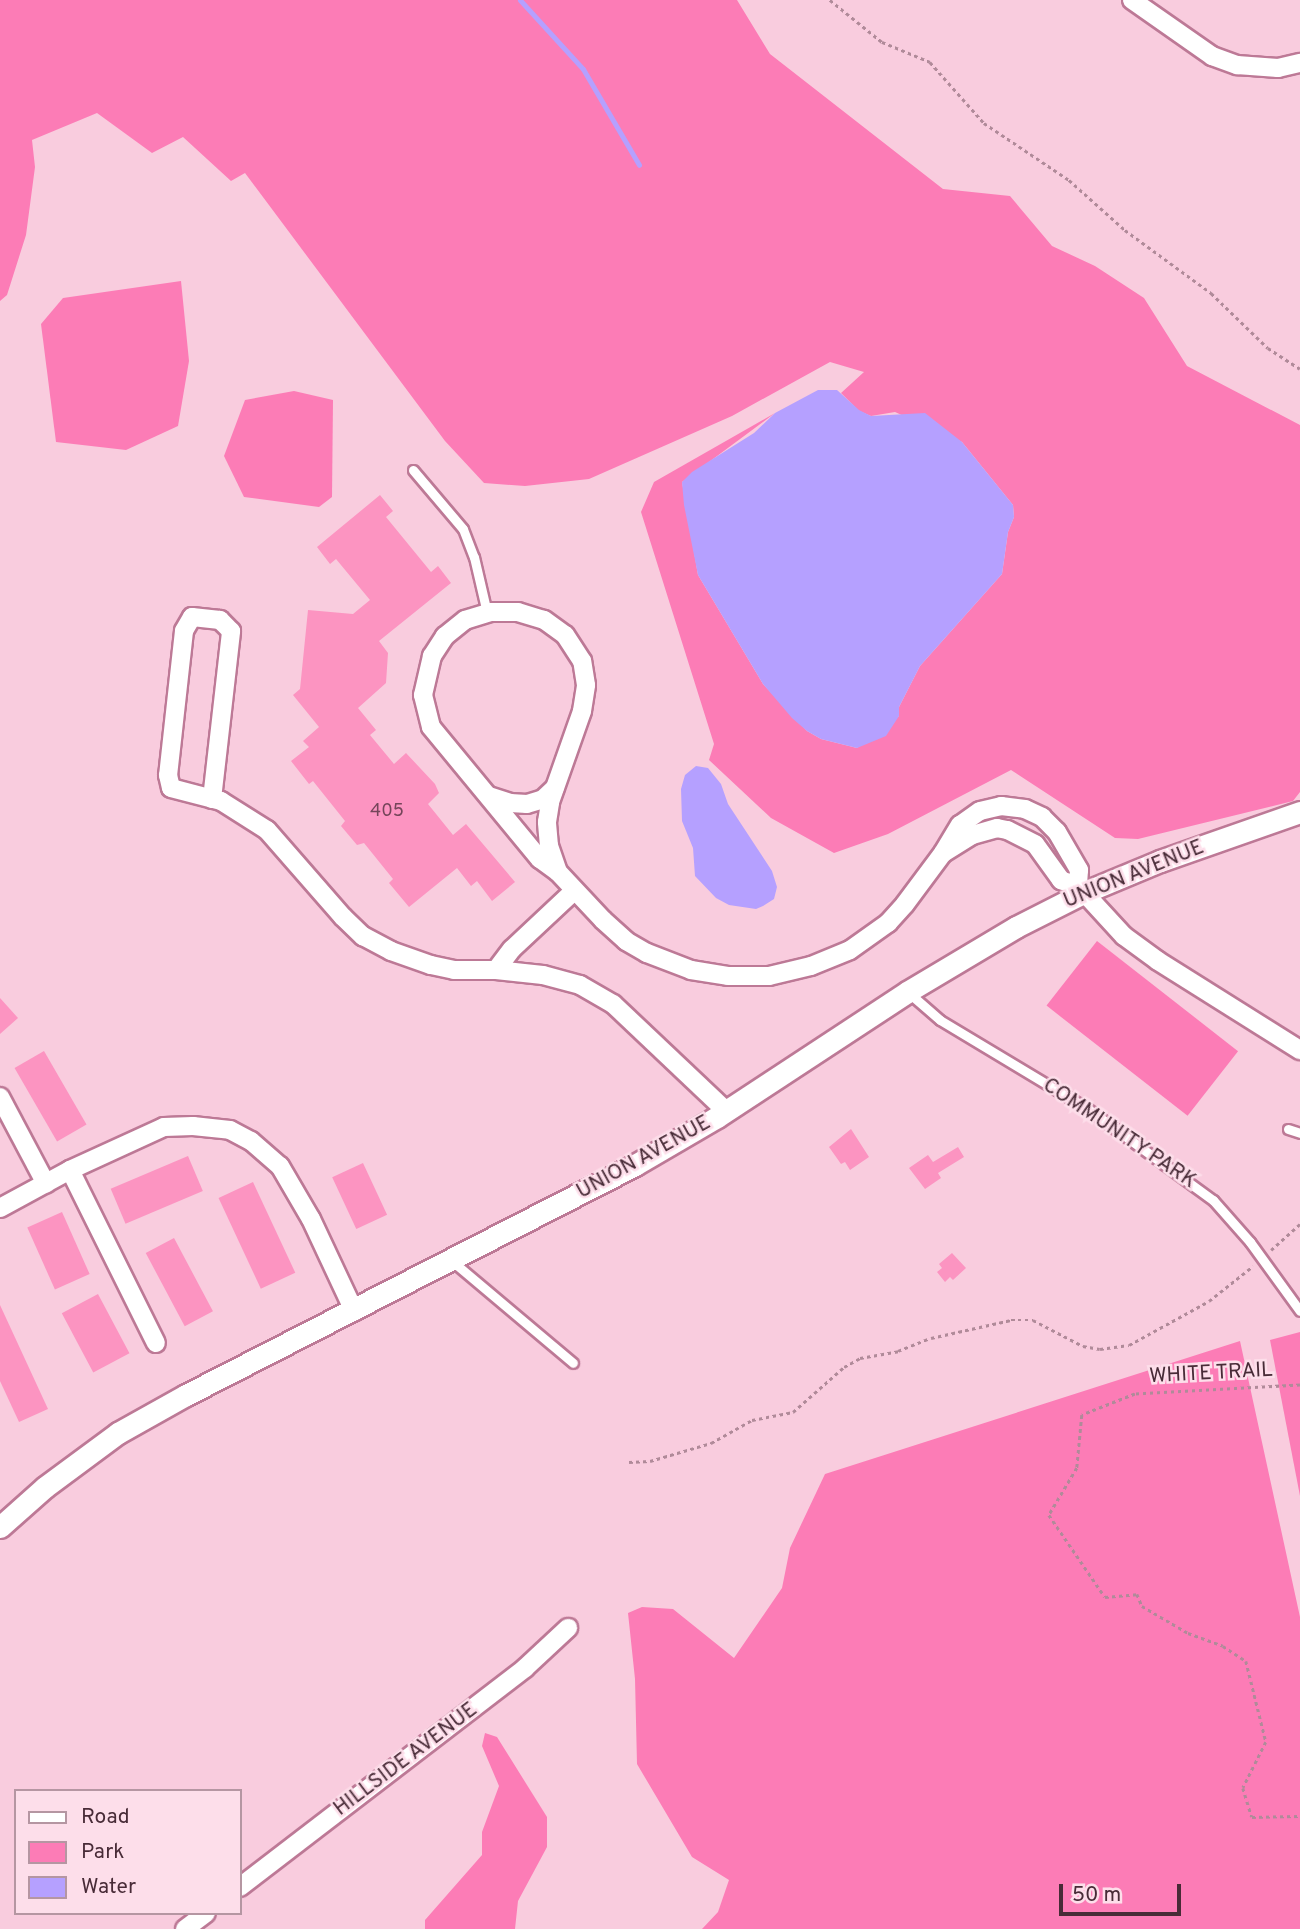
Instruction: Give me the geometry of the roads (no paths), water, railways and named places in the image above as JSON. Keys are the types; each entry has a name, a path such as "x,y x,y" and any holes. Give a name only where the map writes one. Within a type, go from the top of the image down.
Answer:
{"street":[{"path":"1132,0 1212,56 1237,65 1278,68 1300,63"},
{"path":"558,872 549,846 547,822 555,788 582,711 586,685 582,661 565,635 544,620 518,612 487,613 465,620 445,636 432,656 423,695 431,727 540,859 558,872 626,941 647,953 709,974 769,976 831,959 868,939 905,904 943,853 960,824 980,811 1001,806 1025,809 1042,817 1069,849 1079,870 1081,889"},
{"path":"212,799 230,631 220,620 192,617 186,622 184,631 169,782 171,788 212,799 246,815 267,830 343,918 377,944 416,960 454,970 496,970 543,975 580,985 613,1004 726,1111"},
{"path":"489,796 510,803 527,804 543,799 555,788"},
{"name":"UNION AVENUE","path":"0,1527 45,1487 118,1433 186,1395 635,1165 726,1111 907,992 1081,889 1300,812"},
{"path":"943,853 972,835 997,828 1035,844 1060,880 1081,889 1124,936 1158,961 1300,1050"},
{"path":"496,970 512,949 574,891"},
{"path":"0,1097 46,1184"},
{"path":"0,1208 70,1170 164,1127 193,1126 230,1130 251,1141 279,1166 310,1219 354,1311"},
{"path":"70,1170 156,1343"},
{"name":"HILLSIDE AVENUE","path":"242,1885 525,1668 568,1628"},
{"path":"185,1929 203,1915"}],"lane":[{"path":"414,470 463,529 474,557 487,613"},
{"name":"COMMUNITY PARK","path":"907,992 940,1020 1088,1109 1173,1168 1213,1200 1262,1259 1300,1311"},
{"path":"1288,1129 1300,1133"},
{"path":"452,1261 573,1363"}],"water":[{"path":"818,390 837,390 859,410 871,416 925,413 962,442 1013,505 1014,517 1008,532 1002,574 920,666 899,707 899,716 886,736 857,748 821,739 807,731 763,684 698,575 684,505 682,482 692,472 754,433 775,413"},
{"path":"696,766 708,768 721,784 728,804 772,871 777,887 774,899 763,906 756,909 729,905 716,898 695,876 693,848 682,821 681,789 685,775"}],"waterway":[{"path":"520,0 583,69 639,165"}]}
